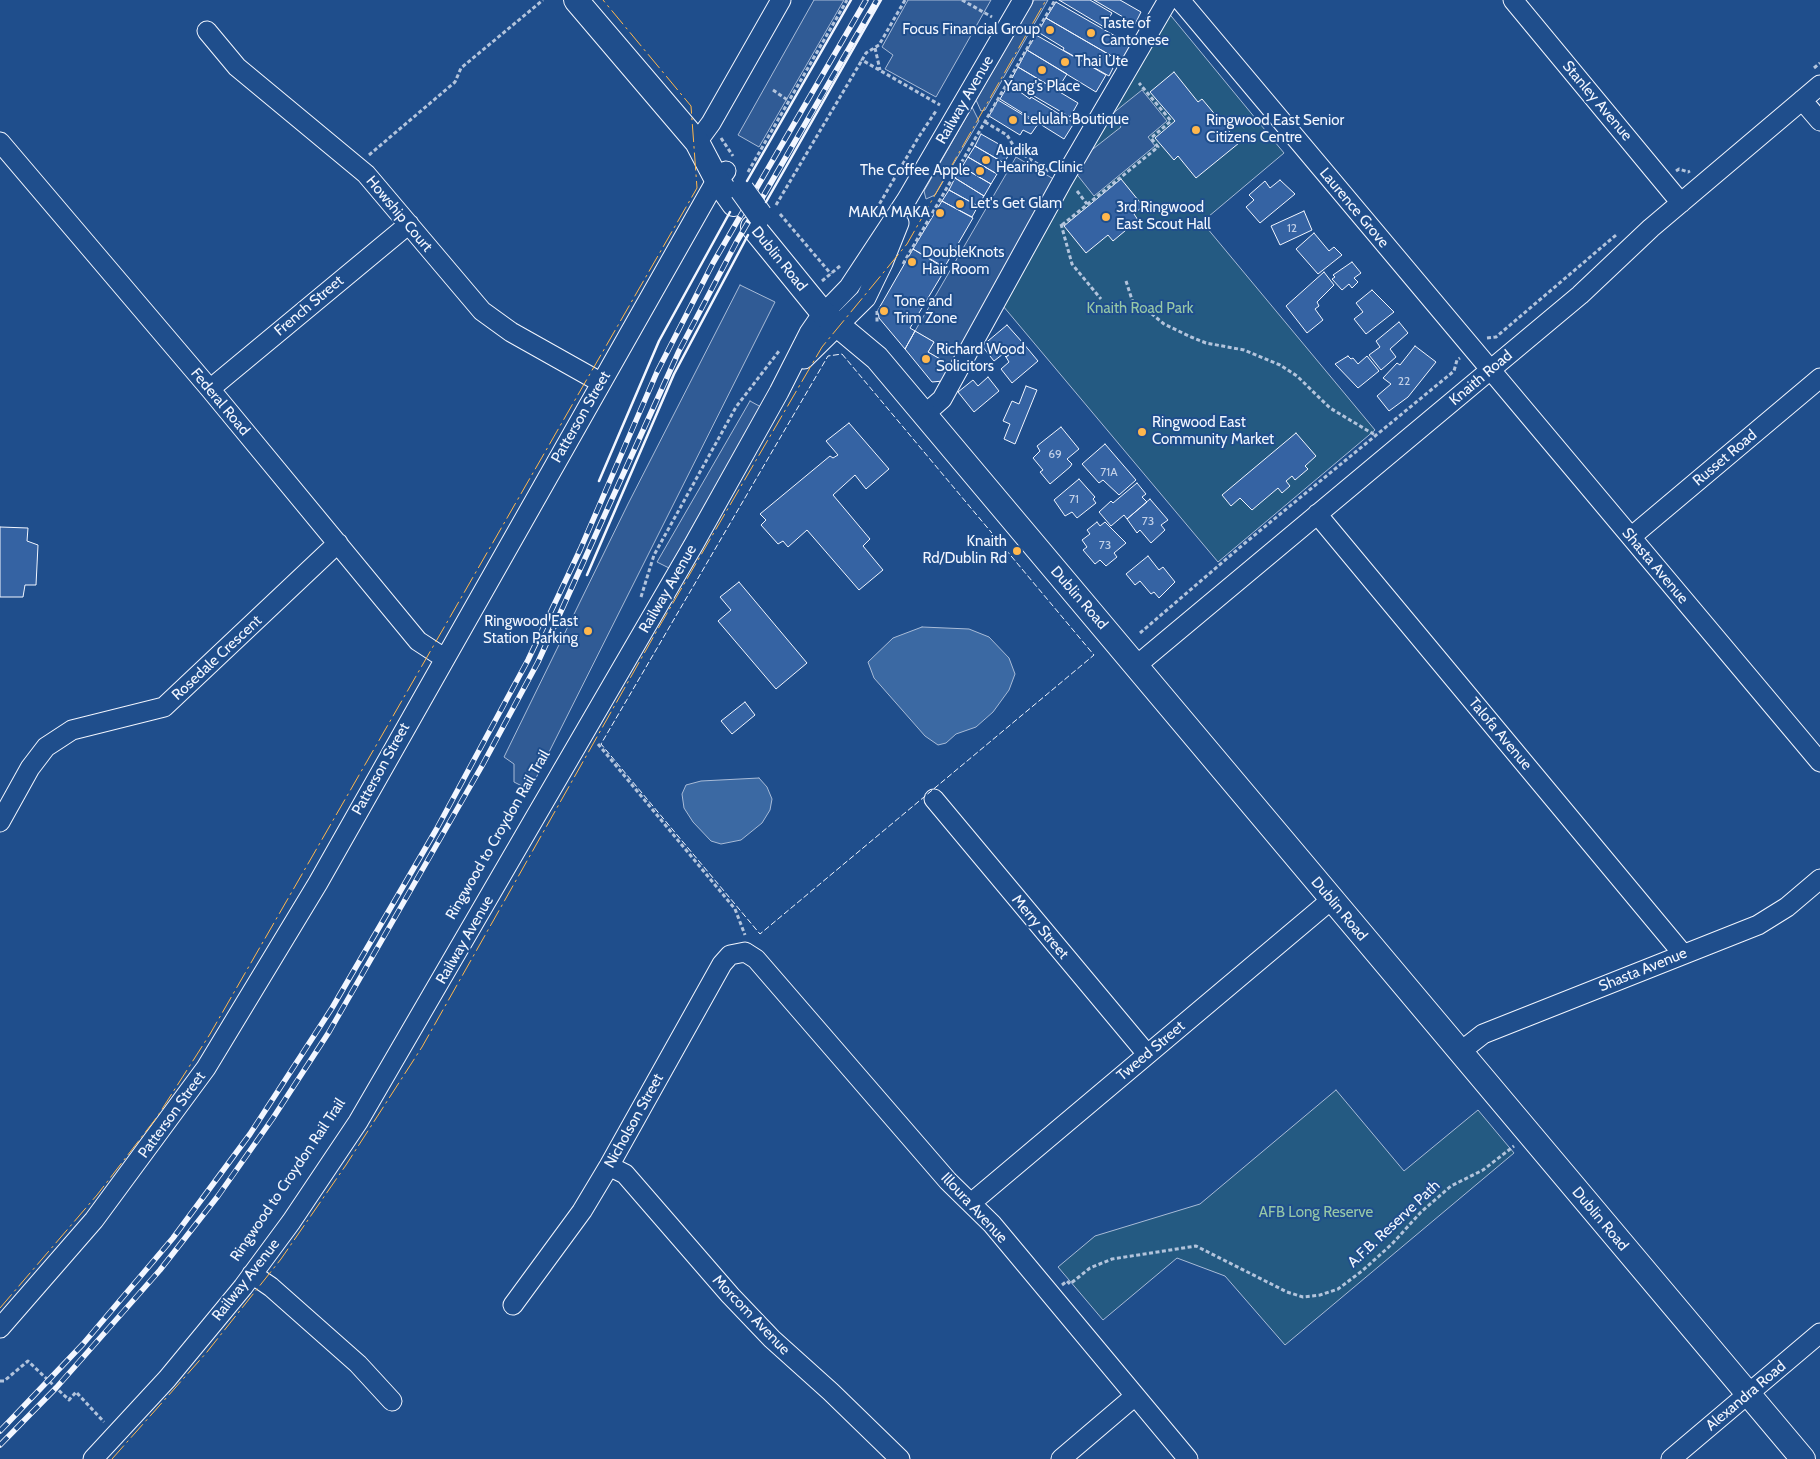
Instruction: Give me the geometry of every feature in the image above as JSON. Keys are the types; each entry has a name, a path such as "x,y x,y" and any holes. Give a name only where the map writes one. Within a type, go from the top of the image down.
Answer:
{"main road":[{"name":"Dublin Road","path":"576,0 698,143 737,178 836,314 863,334 876,358 1137,665 1331,900 1803,1459"},
{"name":"Dublin Road","path":"764,213 824,279 836,314"}],"street":[{"path":"698,143 711,124 781,0"},
{"name":"Railway Avenue","path":"93,1459 167,1379 252,1274 291,1222 358,1122 694,544 784,383 814,347 836,314 866,298 887,254 908,199 1023,0"},
{"path":"924,415 942,399 1063,180 1168,0"},
{"name":"Laurence Grove","path":"1180,0 1490,370"},
{"name":"Stanley Avenue","path":"1513,0 1681,202"},
{"name":"Howship Court","path":"207,31 237,66 357,165 482,311 511,332 600,382"},
{"name":"Knaith Road","path":"1137,665 1580,295 1681,202 1820,85"},
{"path":"1802,100 1820,121"},
{"name":"Federal Road","path":"0,142 210,389 418,641 444,658"},
{"name":"Patterson Street","path":"0,1328 94,1220 206,1068 318,883 600,382 737,178"},
{"name":"French Street","path":"210,389 409,224"},
{"name":"Shasta Avenue","path":"1490,370 1820,762"},
{"name":"Russet Road","path":"1631,537 1820,378"},
{"name":"Talofa Avenue","path":"1318,514 1683,954"},
{"name":"Rosedale Crescent","path":"0,822 30,768 46,747 72,730 164,707 338,543"},
{"name":"Merry Street","path":"934,799 1147,1054"},
{"name":"Shasta Avenue","path":"1460,1052 1483,1034 1758,925 1787,907 1820,879"},
{"name":"Tweed Street","path":"971,1203 1331,900"},
{"name":"Nicholson Street","path":"513,1305 582,1211 722,964 730,955 736,952 745,952 756,959"},
{"name":"Illoura Avenue","path":"756,959 948,1181 971,1203 1050,1294 1188,1459"},
{"name":"Morcom Avenue","path":"609,1166 625,1174 730,1295 772,1339 831,1392 900,1459"},
{"path":"252,1274 271,1287 358,1364 392,1401"},
{"name":"Alexandra Road","path":"1671,1459 1820,1333"},
{"path":"1061,1459 1135,1396"}],"path":[{"path":"357,165 455,82 461,68 543,0"},
{"path":"737,178 789,101 847,0"},
{"path":"847,260 824,279 764,213 866,53 879,45 905,0"},
{"path":"962,0 992,17"},
{"path":"901,267 1054,0"},
{"path":"990,22 996,9"},
{"path":"875,48 880,70"},
{"path":"862,60 940,105"},
{"path":"1062,225 1158,147 1151,138 1171,121 1127,70"},
{"path":"773,90 789,101"},
{"path":"872,218 918,138 945,99"},
{"path":"985,122 1007,135 1016,150 1072,184 1087,204"},
{"path":"711,124 737,178"},
{"path":"1050,203 1062,225 1072,264 1101,299"},
{"path":"1126,281 1134,306 1147,310 1164,324 1191,338 1206,343 1244,350 1280,365 1297,376 1330,408 1375,435"},
{"path":"877,310 877,323"},
{"path":"638,604 658,546 736,407 782,348"},
{"path":"598,744 735,909 756,959"},
{"name":"A.F.B. Reserve Path","path":"1050,1294 1067,1281 1070,1284 1090,1268 1112,1259 1196,1246 1287,1292 1303,1297 1320,1296 1338,1289 1362,1271 1392,1244 1421,1212 1451,1186 1489,1166 1528,1134"},
{"path":"0,1381 4,1382 28,1360 69,1400 76,1392 107,1426"}],"green space":[{"name":"Knaith Road Park","path":"1167,11 1284,153 1202,222 1375,430 1218,562 1003,306"},
{"name":"AFB Long Reserve","path":"1336,1090 1404,1171 1478,1110 1514,1153 1285,1345 1225,1276 1177,1258 1103,1320 1058,1267 1095,1236 1200,1204"}],"shaded area":[{"path":"814,0 844,0 759,147 738,135"},
{"path":"908,0 991,0 936,97 885,69 893,55 882,47"},
{"path":"1034,0 1048,0 985,110 981,111 976,100"},
{"path":"1142,90 1167,121 1148,137 1155,146 1094,196 1075,172 1084,156 1121,127 1112,114"},
{"path":"972,107 979,121 935,195 926,199 924,191"},
{"path":"1016,157 1057,181 952,366 928,352 934,342 915,331"},
{"name":"Ringwood East Station Parking","path":"740,285 775,302 530,790 514,782 514,764 504,757 628,504"},
{"path":"750,401 761,407 669,568 657,562"},
{"path":"922,627 969,629 989,637 1009,658 1015,674 1009,690 993,712 976,727 956,734 946,743 938,745 925,736 874,678 868,662 893,638"},
{"path":"759,778 767,787 772,799 770,810 762,823 741,840 721,844 711,841 693,822 684,808 682,794 686,785 701,781"}],"building":[{"path":"1059,0 1090,0 1112,13 1104,27"},
{"path":"1094,0 1120,0 1141,12 1135,24"},
{"name":"Taste of Cantonese","path":"1056,2 1136,48 1127,65 1046,18"},
{"path":"1046,18 1110,55 1105,64 1113,68 1109,76 1063,50 1064,48 1038,32"},
{"name":"Thai Ute","path":"1036,35 1106,75 1096,92 1027,50"},
{"name":"Yang's Place","path":"1027,50 1067,74 1057,90 1018,67"},
{"path":"1018,67 1078,103 1070,117 1010,82"},
{"name":"Ringwood East Senior Citizens Centre","path":"1174,72 1198,102 1202,99 1239,143 1196,178 1178,156 1174,160 1155,138 1175,121 1150,92"},
{"path":"1009,84 1030,99 1031,97 1074,123 1064,139 1000,99"},
{"name":"Lelulah Boutique","path":"998,100 1038,124 1031,134 1023,130 1020,135 989,116"},
{"path":"981,134 1011,151 1004,163 975,146"},
{"name":"Audika Hearing Clinic","path":"975,146 1004,163 997,174 968,157"},
{"name":"The Coffee Apple","path":"968,157 997,174 991,184 962,167"},
{"path":"962,167 991,184 984,196 955,178"},
{"path":"955,178 984,196 978,206 949,190"},
{"name":"3rd Ringwood East Scout Hall","path":"1121,179 1143,206 1134,214 1138,220 1113,241 1108,235 1086,253 1064,226"},
{"path":"1280,180 1295,194 1260,223 1246,207 1254,200 1249,195 1265,181 1270,188"},
{"name":"Let's Get Glam","path":"949,190 978,206 972,217 942,201"},
{"path":"942,201 973,218 944,268 913,249"},
{"path":"1304,211 1312,230 1280,245 1271,226"},
{"path":"1314,233 1329,251 1334,247 1342,255 1318,274 1296,249"},
{"path":"913,249 946,268 910,328 915,331 905,349 879,318 878,310"},
{"path":"1352,262 1361,273 1354,278 1358,282 1352,288 1349,284 1342,290 1332,279 1335,277 1333,275"},
{"path":"1324,272 1334,285 1317,302 1319,306 1315,309 1323,320 1307,333 1286,306"},
{"path":"1372,290 1394,312 1366,334 1354,319 1363,312 1356,303"},
{"path":"1399,322 1408,333 1390,349 1396,357 1381,370 1369,355 1380,347 1376,341"},
{"path":"1007,325 1023,343 1006,357 1003,354 994,361 982,346"},
{"name":"Richard Wood Solicitors","path":"915,331 934,342 928,352 952,366 943,381 932,382 905,349"},
{"path":"1023,343 1038,361 1012,383 1001,369 1009,362 1006,357"},
{"path":"1415,346 1436,362 1408,397 1389,411 1377,396 1391,384 1383,378 1397,363 1400,365"},
{"path":"1348,356 1351,359 1353,358 1358,364 1367,356 1379,371 1358,388 1335,364"},
{"path":"988,377 999,391 974,412 958,392 973,380 978,386"},
{"path":"1026,386 1037,390 1015,444 1004,439 1010,424 1003,421 1012,401 1019,404"},
{"path":"849,423 889,469 866,489 855,475 833,495 870,539 863,546 883,570 859,590 807,530 788,547 783,541 778,544 761,525 766,520 760,514 830,456 833,458 838,455 826,441"},
{"path":"1061,427 1079,449 1067,459 1072,464 1070,467 1050,484 1040,472 1043,470 1033,458 1040,451 1037,446"},
{"path":"1296,433 1316,456 1305,466 1308,469 1295,480 1292,476 1286,481 1290,486 1282,493 1278,488 1252,510 1240,498 1231,506 1222,495"},
{"path":"1105,444 1136,480 1119,495 1103,480 1099,483 1082,464"},
{"path":"1079,479 1095,497 1093,499 1096,503 1077,518 1072,512 1065,516 1054,500"},
{"path":"1137,483 1146,494 1142,497 1147,502 1127,519 1124,515 1111,526 1099,512"},
{"path":"1150,499 1168,520 1161,525 1165,530 1151,543 1140,530 1137,533 1127,519"},
{"path":"1097,522 1100,526 1105,522 1126,543 1114,553 1117,557 1106,566 1100,560 1095,564 1083,550 1087,547 1082,540 1090,534 1087,530"},
{"path":"0,527 28,528 27,541 38,545 36,585 25,585 23,597 0,597"},
{"path":"1148,556 1159,570 1163,567 1175,582 1159,598 1154,592 1151,594 1140,581 1135,585 1126,574"},
{"path":"739,582 807,663 776,689 718,621 731,610 720,597"},
{"path":"745,702 755,715 732,734 721,721"}],"railway":[{"path":"0,1431 83,1344 173,1238 250,1134 332,1008 436,830 528,660 580,550 657,372 713,263 866,0"},
{"path":"0,1445 56,1388 160,1270 218,1196 273,1118 329,1032 483,764 538,662 679,351 736,243 877,0"}],"fence":[{"path":"842,354 1094,655 760,934 601,744 828,356 842,354"}],"wall":[{"path":"747,181 851,0"},
{"path":"766,202 881,0"},
{"path":"599,481 659,341 730,212"},
{"path":"587,575 674,374 748,235"}],"power":[{"path":"0,1308 97,1195 157,1117 210,1034 697,188 691,106 603,0"},
{"path":"112,1459 207,1352 281,1259 346,1165 422,1047 659,627 822,347 907,244 1046,0"}],"place":[{"name":"Focus Financial Group","path":"1050,30"},
{"name":"Taste of Cantonese","path":"1091,33"},
{"name":"Thai Ute","path":"1065,62"},
{"name":"Yang's Place","path":"1042,70"},
{"name":"Lelulah Boutique","path":"1013,120"},
{"name":"Ringwood East Senior Citizens Centre","path":"1196,130"},
{"name":"Audika Hearing Clinic","path":"986,160"},
{"name":"The Coffee Apple","path":"980,171"},
{"name":"Let's Get Glam","path":"960,204"},
{"name":"MAKA MAKA","path":"940,213"},
{"name":"3rd Ringwood East Scout Hall","path":"1106,217"},
{"name":"DoubleKnots Hair Room","path":"912,262"},
{"name":"Tone and Trim Zone","path":"884,311"},
{"name":"Richard Wood Solicitors","path":"926,359"},
{"name":"Ringwood East Community Market","path":"1142,432"},
{"name":"Knaith Rd/Dublin Rd","path":"1017,551"},
{"name":"Ringwood East Station Parking","path":"588,631"}]}
